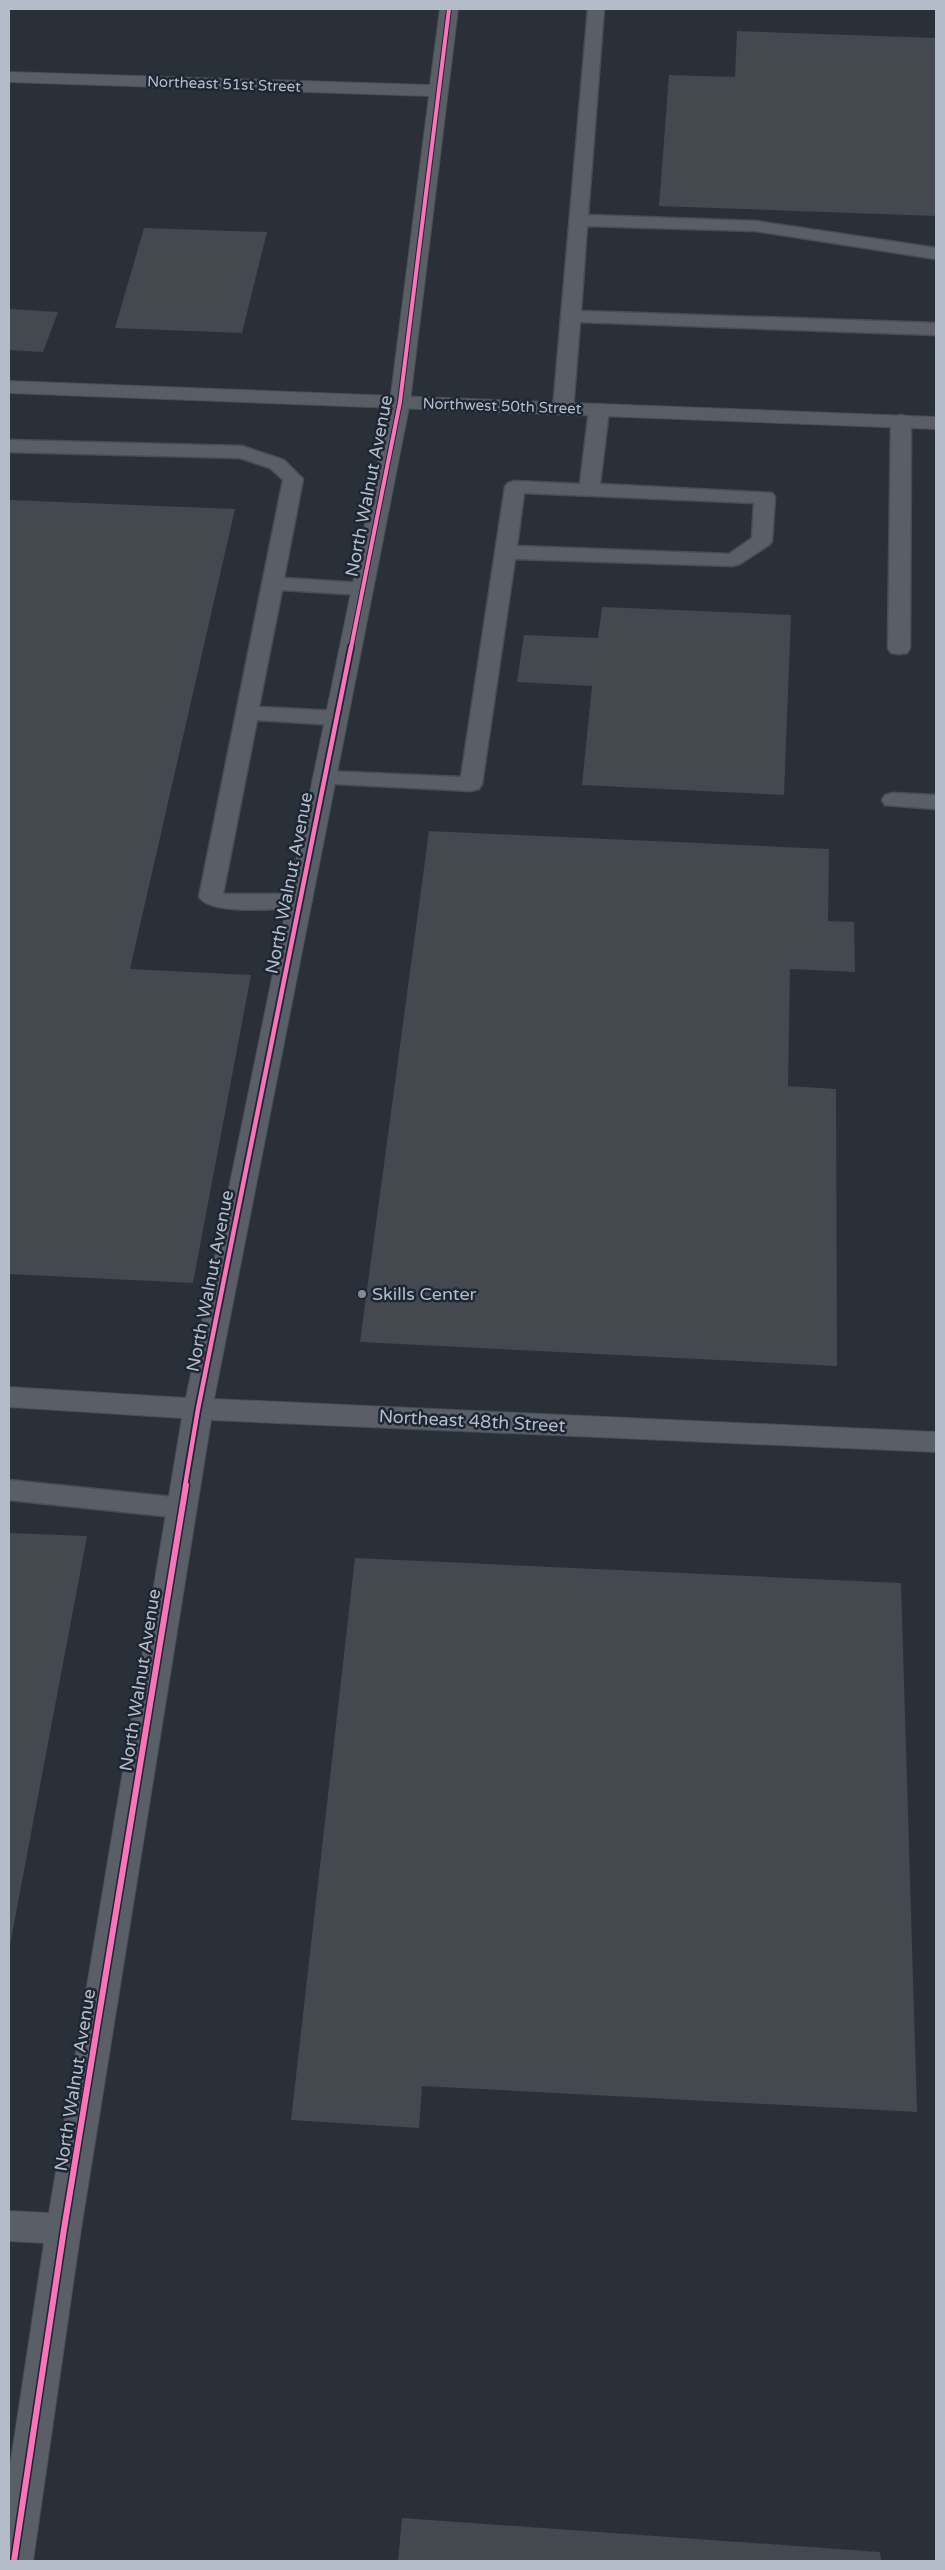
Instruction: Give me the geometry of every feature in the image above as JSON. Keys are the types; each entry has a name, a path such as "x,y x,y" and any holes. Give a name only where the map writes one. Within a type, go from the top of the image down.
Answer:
{"main road":[{"name":"Northwest 50th Street","path":"9,387 936,423"}],"street":[{"name":"North Walnut Avenue","path":"14,2561 64,2230 198,1409 400,402 449,9"},
{"name":"Northeast 51st Street","path":"9,77 440,91"},
{"name":"Northeast 48th Street","path":"9,1397 198,1409 936,1442"},
{"path":"9,2226 64,2230"}],"lane":[{"path":"563,409 596,9"},
{"path":"578,220 755,226 936,254"},
{"path":"570,316 936,329"},
{"path":"589,490 599,410"},
{"path":"899,648 901,421"},
{"path":"9,446 242,452 277,464 293,479 211,897 218,901 300,900"},
{"path":"324,778 471,784 505,552 515,487 765,497 762,542 733,560 505,552"},
{"path":"272,583 362,589"},
{"path":"246,714 336,718"},
{"path":"894,800 936,802"},
{"path":"9,1490 182,1508"}],"building":[{"path":"737,31 936,38 936,216 659,206 669,75 735,77"},
{"path":"144,228 267,232 242,333 115,328"},
{"path":"9,309 58,312 43,352 9,350"},
{"path":"9,500 235,509 130,969 251,975 193,1283 9,1274"},
{"path":"602,607 791,615 784,795 582,785 592,686 517,682 524,635 598,638"},
{"path":"429,831 829,849 828,921 854,922 855,972 790,969 788,1086 836,1089 837,1366 360,1342"},
{"path":"9,1533 87,1536 10,1945 9,1945"},
{"path":"355,1558 901,1583 917,2112 422,2086 419,2128 291,2120"},
{"path":"402,2518 880,2552 881,2561 398,2561"}],"cycle path":[{"path":"14,2561 64,2229 198,1409 400,402 449,9"}],"place":[{"name":"Skills Center","path":"362,1294"}]}
